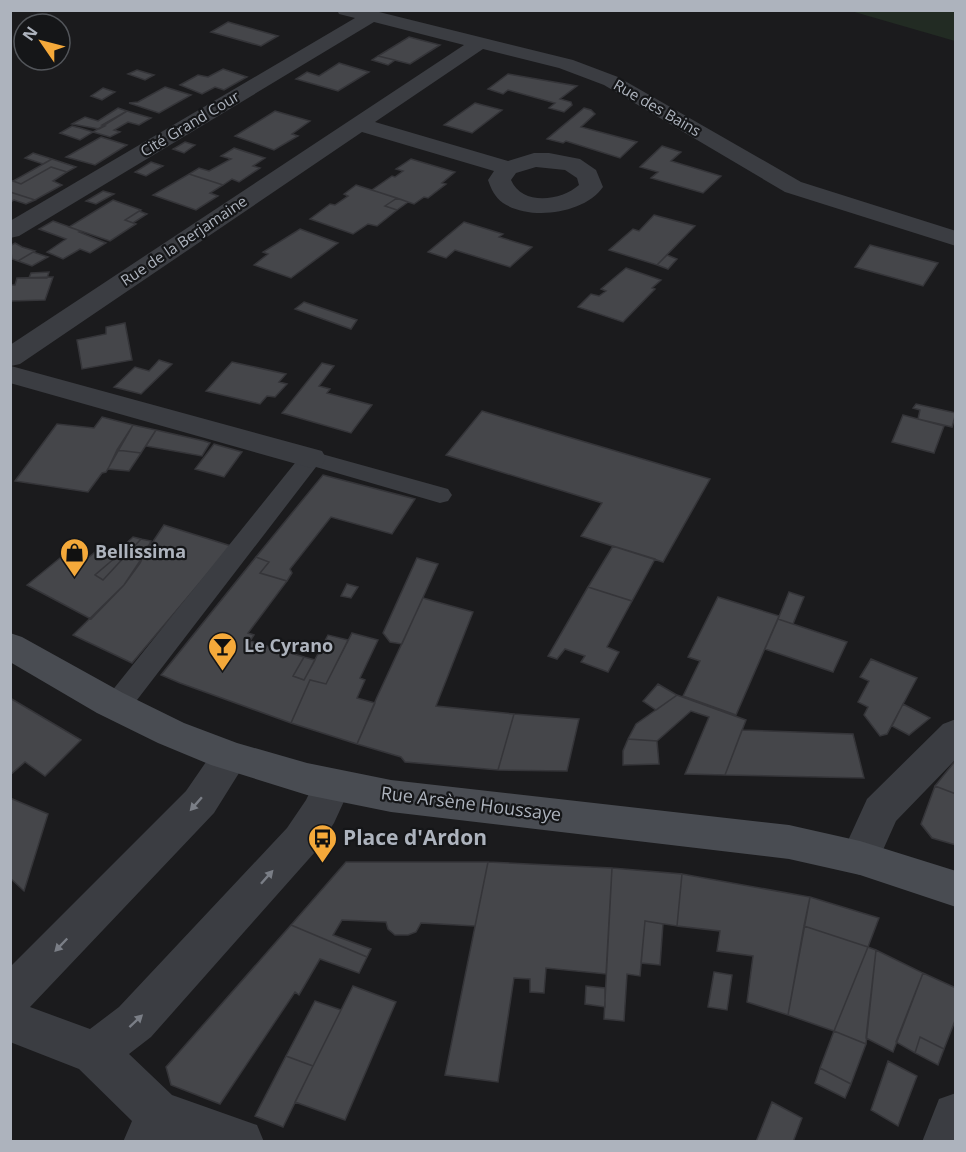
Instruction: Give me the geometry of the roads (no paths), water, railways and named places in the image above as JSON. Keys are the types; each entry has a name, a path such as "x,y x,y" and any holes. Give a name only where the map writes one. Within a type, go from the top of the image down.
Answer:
{"main road":[{"name":"Rue Arsène Houssaye","path":"10,646 170,733 230,757 332,786 391,796 777,840 860,858 956,889"}],"street":[{"name":"Rue des Bains","path":"346,10 566,64 611,81 793,187 956,239"},
{"name":"Cité Grand Cour","path":"10,231 370,17"},
{"name":"Rue de la Berjamaine","path":"10,358 478,44"},
{"path":"358,124 508,168"},
{"path":"10,374 311,459"},
{"path":"860,858 881,811 956,734"},
{"path":"10,998 200,802 230,757"},
{"path":"94,1053 135,1022 301,840 320,811 332,786"},
{"path":"10,1021 94,1053 153,1128 240,1142"},
{"path":"946,1142 956,1116"}],"lane":[{"path":"117,705 311,459 440,495"}],"place":[{"name":"Bellissima","path":"74,578"},
{"name":"Le Cyrano","path":"223,672"},
{"name":"Place d'Ardon","path":"322,864"}]}
